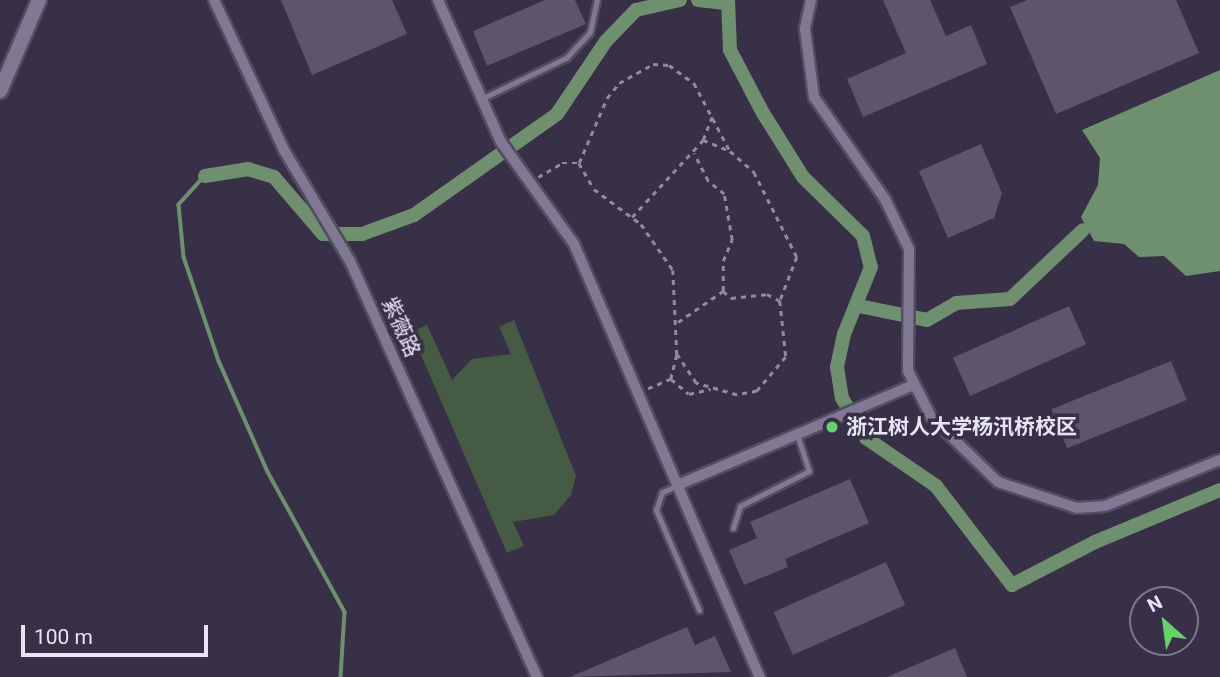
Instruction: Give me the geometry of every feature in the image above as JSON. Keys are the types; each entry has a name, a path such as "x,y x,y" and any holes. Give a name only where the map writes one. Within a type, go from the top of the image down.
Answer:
{"street":[{"path":"0,91 39,0"},
{"name":"紫薇路","path":"214,0 284,150 350,261 537,677"},
{"path":"438,0 481,99 574,244 760,677"},
{"path":"811,0 805,29 814,97 886,199 909,249 911,386 978,466 1019,494 1048,503 1105,506 1220,460"},
{"path":"678,485 911,386"}],"lane":[{"path":"481,99 566,58 590,32 597,0"},
{"path":"733,528 740,506 809,471 797,434"},
{"path":"678,485 662,492 656,510 699,610"}],"path":[{"path":"579,163 607,98 619,83 653,64 682,72 712,116 730,151"},
{"path":"632,216 703,140 712,116"},
{"path":"671,379 689,394 712,388 757,391 774,376 787,342 780,301 797,257 754,172 730,151 703,140"},
{"path":"693,151 708,181 727,202 724,218 732,240 723,261 723,291 731,298 767,294 780,301"},
{"path":"532,182 550,167 579,163"},
{"path":"579,163 594,189 632,216 673,270 678,322 677,355 671,379"},
{"path":"678,322 723,291"},
{"path":"677,355 684,372 712,388"},
{"path":"638,393 671,379"}],"shaded area":[{"path":"1220,70 1220,271 1186,276 1164,256 1139,257 1124,244 1094,241 1081,217 1098,185 1100,158 1082,130"},
{"path":"514,320 576,476 571,495 554,515 513,522 524,546 507,553 411,332 427,325 452,380 472,359 511,354 499,327"}],"building":[{"path":"281,0 392,0 407,34 312,75"},
{"path":"545,0 575,0 586,24 487,66 473,31"},
{"path":"883,0 930,0 946,36 971,25 987,64 863,117 847,79 906,53"},
{"path":"1027,0 1176,0 1199,53 1056,114 1010,7"},
{"path":"981,144 1002,193 994,218 948,238 919,171"},
{"path":"1069,306 1086,344 970,396 953,358"},
{"path":"1171,361 1187,400 1067,448 1051,409"},
{"path":"850,479 869,523 785,559 788,567 744,585 729,550 757,538 750,522"},
{"path":"886,562 905,605 793,655 774,612"},
{"path":"687,627 695,645 715,636 731,672 570,677"},
{"path":"955,648 967,677 887,677"}],"waterway":[{"path":"205,176 248,169 274,177 323,234 362,234 414,215 557,114 606,41 636,10 680,0"},
{"path":"698,0 726,3"},
{"path":"728,0 730,50 763,113 803,177 863,236 871,267 844,334 837,367 842,398 866,438 936,486 1012,585 1095,542 1220,490"},
{"path":"205,176 179,205 184,257 219,361 268,472 345,612 341,677"},
{"path":"859,306 927,320 956,303 1010,299 1083,230"}],"place":[{"name":"浙江树人大学杨汛桥校区","path":"832,427"}]}
